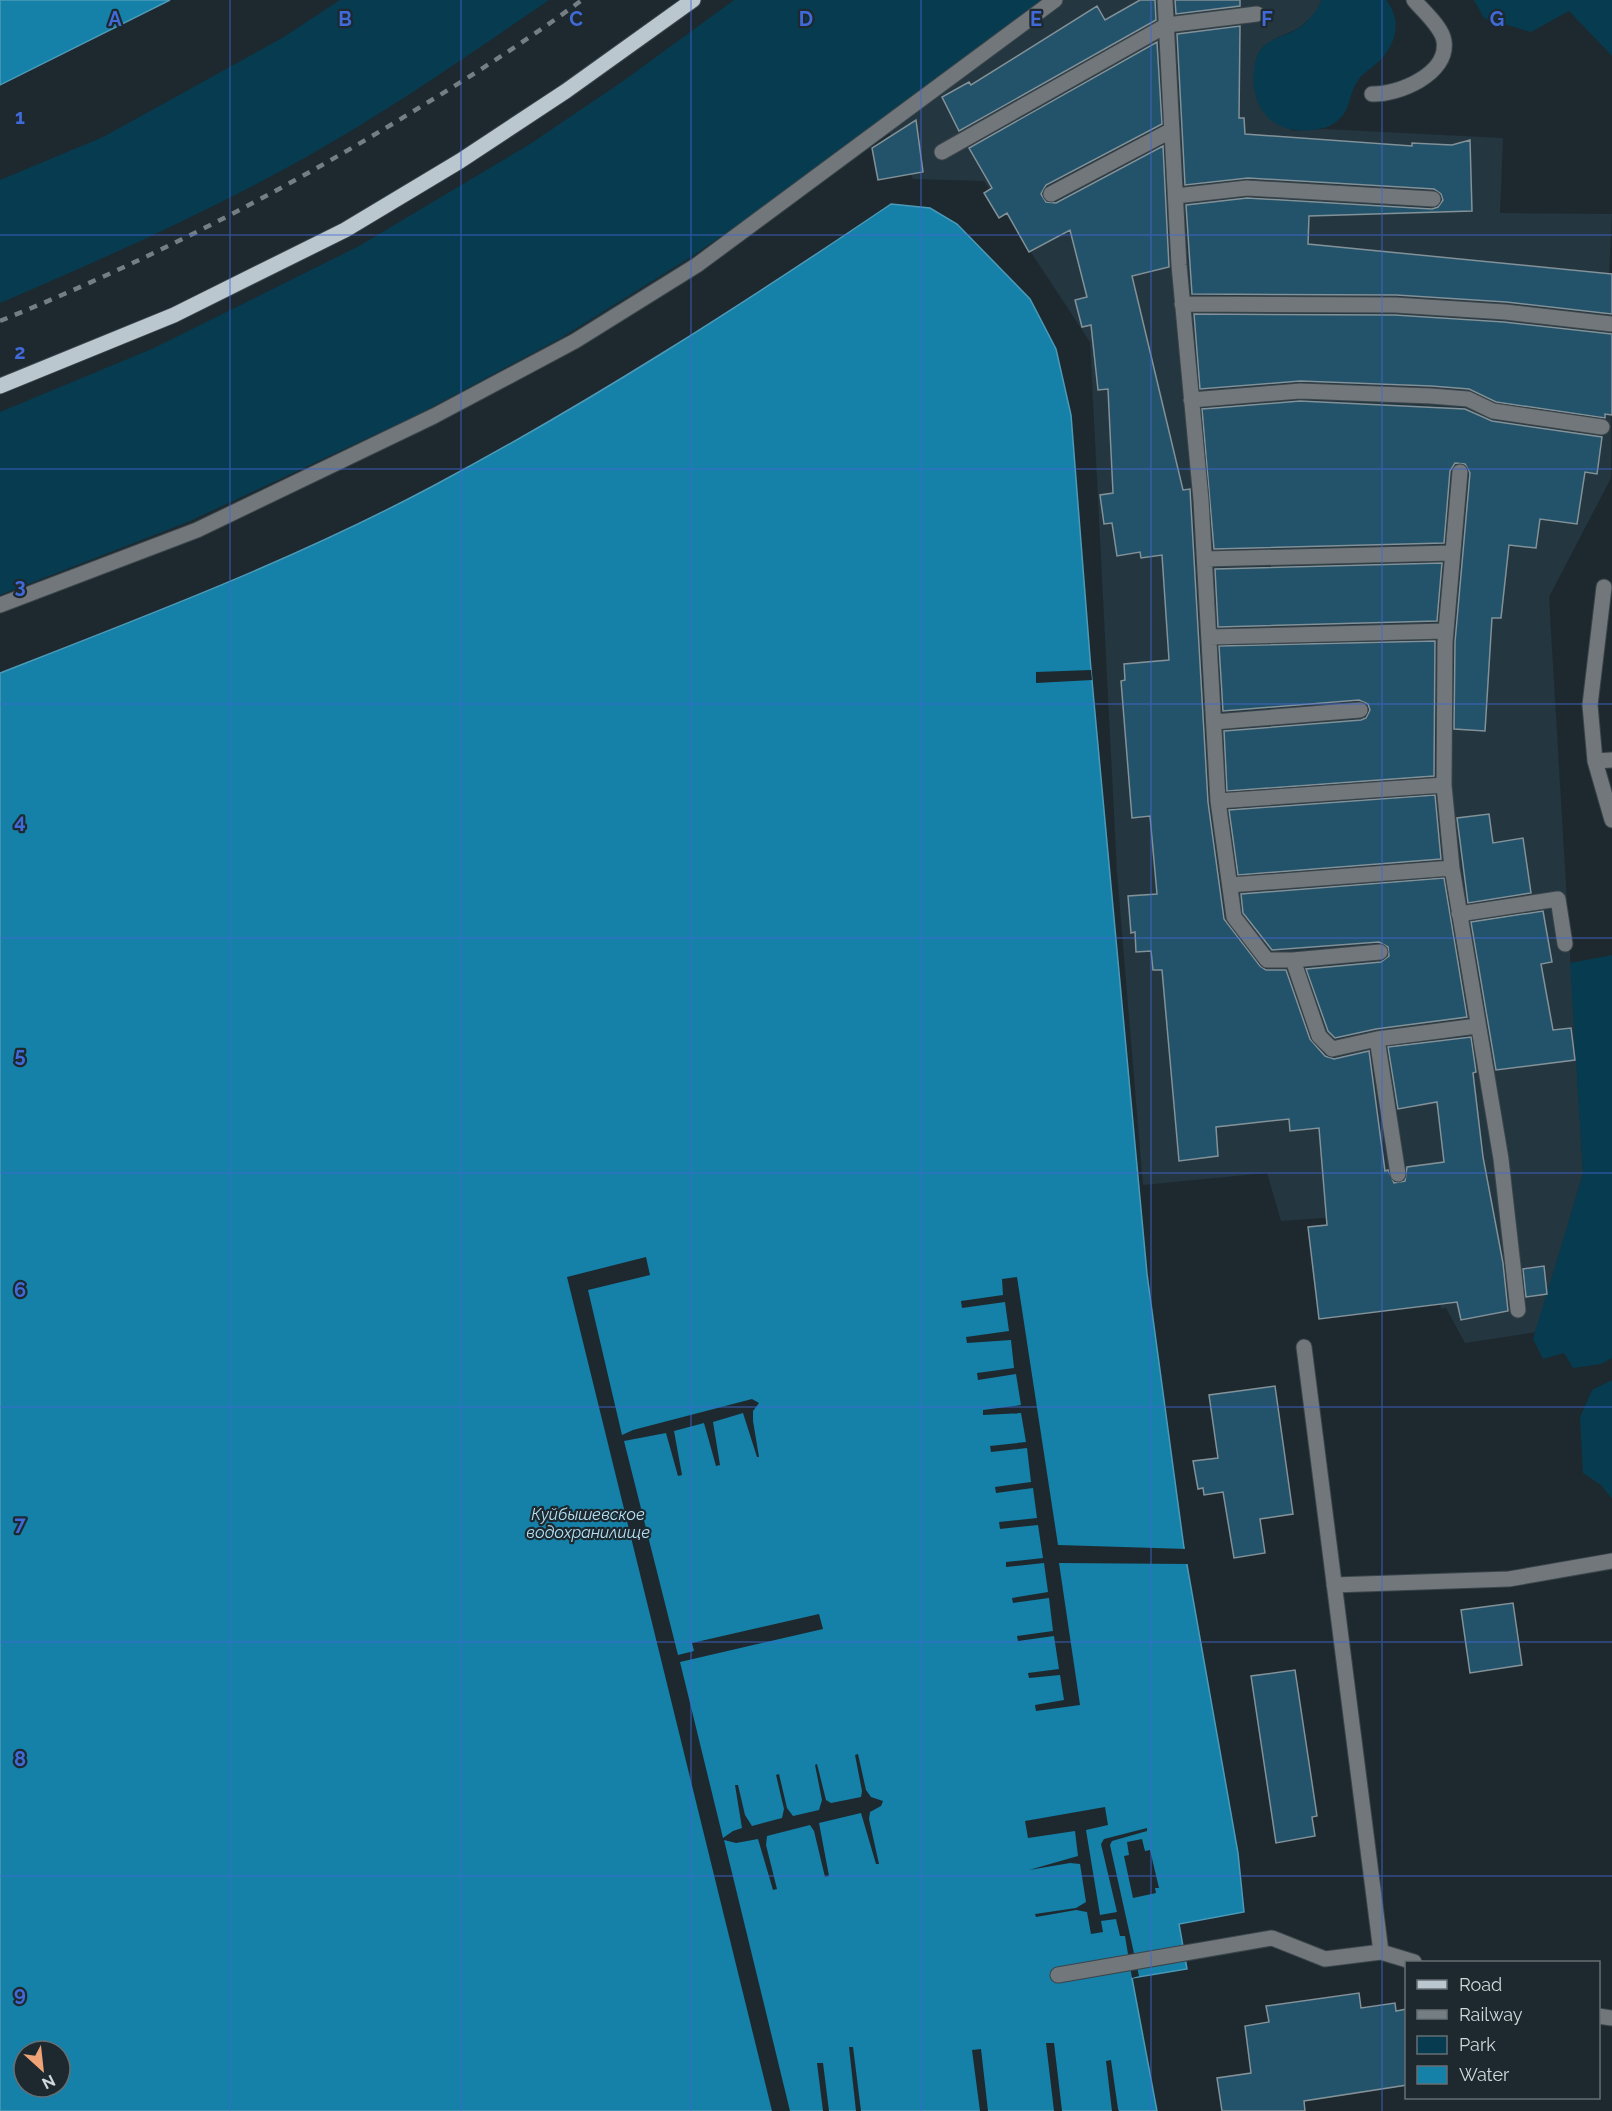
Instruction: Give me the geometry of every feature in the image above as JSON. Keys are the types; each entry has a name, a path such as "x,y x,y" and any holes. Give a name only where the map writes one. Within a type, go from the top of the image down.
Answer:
{"main road":[{"path":"0,386 174,315 345,230 470,155 576,84 693,0"}],"lane":[{"path":"0,605 197,530 434,416 575,341 697,265 1055,0"},
{"path":"1165,0 1182,304 1204,559 1218,801 1234,916 1267,960 1293,960 1380,952"},
{"path":"1372,94 1401,89 1417,82 1435,67 1444,54 1444,39 1414,0"},
{"path":"942,152 1167,25 1257,14"},
{"path":"1052,194 1172,130"},
{"path":"1176,196 1247,188 1433,199"},
{"path":"1182,304 1395,305 1505,312 1612,324"},
{"path":"1191,400 1300,391 1431,396 1468,399 1493,411 1602,427"},
{"path":"1460,472 1446,631 1444,785 1459,914 1501,1158 1518,1310"},
{"path":"1204,559 1452,553"},
{"path":"1604,587 1590,705 1595,761 1612,820"},
{"path":"1209,637 1446,631"},
{"path":"1214,722 1360,710"},
{"path":"1595,761 1612,760"},
{"path":"1218,801 1444,785"},
{"path":"1230,885 1452,868"},
{"path":"1459,914 1558,899 1565,944"},
{"path":"1293,960 1319,1036 1332,1049 1377,1039 1477,1026"},
{"path":"1377,1039 1398,1174"},
{"path":"1304,1347 1381,1952"},
{"path":"1334,1585 1509,1579 1612,1561"},
{"path":"1058,1975 1272,1938 1325,1959 1381,1952 1411,1961"}],"shaded area":[{"path":"1064,0 1322,0 1315,14 1299,28 1272,40 1292,131 1324,129 1503,138 1500,213 1612,214 1607,316 1612,317 1611,478 1549,597 1583,1174 1537,1332 1465,1343 1446,1308 1441,1309 1425,1211 1281,1221 1267,1173 1143,1185 1117,873 1090,342 984,181 913,179 885,124"}],"green space":[{"path":"340,0 549,0 400,100 308,156 156,234 0,303 0,180 103,137 282,38"},
{"path":"734,0 1064,0 691,257 561,338 419,414 188,522 0,595 0,412 154,348 359,246 530,144 626,79"},
{"path":"1322,0 1386,0 1395,17 1395,34 1383,57 1359,79 1341,118 1321,129 1295,130 1282,127 1271,120 1257,100 1254,88 1256,59 1268,43 1299,28 1306,22"},
{"path":"1474,0 1612,0 1612,56 1569,11 1531,32 1484,18"},
{"path":"1612,955 1612,1358 1601,1364 1573,1368 1564,1353 1543,1359 1533,1339 1583,1174 1570,963"},
{"path":"1612,1380 1612,1499 1601,1485 1583,1473 1580,1417 1592,1390"}],"water":[{"path":"0,0 170,0 0,85"},
{"name":"Куйбышевское водохранилище","path":"891,204 930,208 957,224 1030,299 1056,349 1071,415 1091,670 1147,1274 1184,1548 1238,1853 1244,1912 1179,1924 1187,1969 1132,1978 1157,2111 0,2111 0,673 273,563 380,513 550,421 723,315"}],"pier":[{"path":"1091,670 1092,680 1036,683 1036,672"},
{"path":"646,1257 650,1275 588,1290 622,1435 633,1430 752,1399 759,1403 753,1411 753,1421 759,1457 757,1457 743,1413 713,1422 720,1465 716,1466 704,1423 674,1431 682,1475 678,1476 666,1433 624,1441 678,1655 694,1651 692,1643 819,1614 823,1629 680,1662 723,1838 742,1828 735,1785 738,1785 745,1815 752,1826 782,1818 784,1809 776,1775 779,1774 787,1808 793,1816 819,1810 822,1800 815,1765 817,1764 826,1800 831,1803 861,1797 862,1791 855,1755 858,1754 866,1790 871,1797 883,1801 881,1806 870,1812 869,1819 879,1864 876,1864 861,1813 819,1823 829,1876 825,1877 814,1831 810,1825 767,1836 766,1845 777,1889 773,1890 758,1839 736,1843 724,1840 790,2111 772,2111 567,1277"},
{"path":"1017,1277 1058,1545 1187,1549 1190,1564 1059,1563 1080,1705 1036,1711 1035,1705 1064,1700 1060,1675 1029,1678 1028,1673 1059,1669 1054,1636 1018,1641 1017,1636 1053,1631 1049,1598 1013,1603 1012,1598 1048,1592 1044,1563 1006,1567 1006,1562 1043,1558 1038,1525 1000,1529 999,1522 1037,1518 1033,1488 996,1493 995,1487 1031,1482 1027,1448 991,1452 990,1446 1026,1442 1021,1413 983,1415 983,1410 1021,1405 1016,1374 978,1380 977,1373 1014,1368 1011,1340 967,1343 966,1337 1009,1331 1005,1302 962,1308 961,1301 1003,1295 1002,1279"},
{"path":"1105,1807 1108,1825 1086,1830 1100,1915 1117,1912 1101,1844 1104,1839 1147,1828 1147,1831 1112,1841 1110,1845 1139,1976 1132,1978 1125,1936 1120,1936 1116,1919 1101,1921 1103,1932 1091,1934 1087,1912 1076,1910 1036,1917 1035,1914 1076,1908 1086,1902 1080,1864 1070,1863 1029,1870 1078,1856 1075,1831 1028,1838 1025,1821"},
{"path":"1142,1839 1145,1851 1150,1850 1159,1888 1155,1888 1156,1893 1133,1898 1124,1856 1129,1855 1127,1842"},
{"path":"1046,2043 1054,2043 1062,2111 1054,2111"},
{"path":"849,2047 853,2047 861,2111 856,2111"},
{"path":"981,2049 988,2111 980,2111 972,2050"},
{"path":"1111,2060 1119,2111 1112,2111 1106,2061"},
{"path":"817,2063 823,2063 829,2111 823,2111"}],"building":[{"path":"1140,0 1155,0 1156,20 959,131 942,97 969,82 971,85 1097,6 1105,20"},
{"path":"1175,0 1240,0 1240,6 1176,14"},
{"path":"1240,26 1239,118 1244,118 1245,134 1412,146 1412,143 1452,145 1470,140 1472,211 1309,216 1308,244 1612,274 1612,314 1506,302 1396,295 1192,294 1186,205 1247,198 1432,209 1438,207 1443,200 1441,194 1434,189 1248,178 1185,185 1177,34"},
{"path":"1157,42 1162,124 1046,185 1041,194 1046,202 1056,203 1163,146 1169,267 1132,276 1183,490 1190,489 1208,802 1224,919 1260,966 1266,970 1286,970 1310,1039 1325,1056 1334,1059 1369,1051 1385,1171 1388,1170 1394,1183 1405,1181 1407,1167 1444,1162 1437,1102 1398,1109 1388,1047 1471,1037 1483,1157 1503,1263 1508,1311 1461,1320 1457,1302 1319,1319 1308,1227 1327,1225 1319,1128 1290,1131 1289,1119 1216,1127 1218,1156 1179,1161 1162,970 1153,970 1151,951 1136,952 1135,932 1131,933 1128,896 1157,894 1150,816 1132,818 1121,681 1125,680 1124,664 1169,660 1162,555 1141,558 1140,552 1117,556 1112,523 1104,524 1100,495 1113,493 1108,389 1098,390 1091,325 1082,327 1075,300 1087,297 1070,230 1029,252 1007,213 999,218 984,193 992,188 969,148"},
{"path":"916,120 923,172 878,180 872,148"},
{"path":"1194,314 1395,315 1504,322 1612,334 1612,415 1605,414 1605,418 1496,402 1469,389 1431,386 1300,381 1200,389"},
{"path":"1300,401 1465,409 1492,421 1602,437 1597,474 1585,472 1577,524 1540,519 1536,548 1509,545 1501,618 1492,618 1485,731 1454,729 1455,642 1470,473 1465,464 1455,463 1450,471 1444,543 1214,549 1202,409"},
{"path":"1442,563 1437,621 1218,627 1215,569"},
{"path":"1435,641 1434,776 1227,791 1224,731 1361,720 1366,718 1370,710 1368,704 1359,700 1223,711 1219,646"},
{"path":"1435,795 1441,859 1238,875 1229,810"},
{"path":"1489,814 1493,843 1523,838 1531,893 1468,903 1457,818"},
{"path":"1444,878 1467,1017 1376,1029 1335,1038 1328,1031 1306,969 1381,962 1389,956 1388,947 1379,942 1272,950 1243,913 1241,894"},
{"path":"1543,911 1552,962 1541,964 1553,1030 1571,1028 1575,1060 1496,1070 1471,922"},
{"path":"1544,1266 1547,1294 1526,1297 1523,1269"},
{"path":"1275,1386 1293,1514 1260,1519 1265,1553 1234,1558 1223,1492 1204,1495 1203,1488 1198,1489 1193,1461 1218,1458 1209,1395"},
{"path":"1513,1603 1522,1665 1470,1673 1461,1610"},
{"path":"1295,1670 1317,1816 1312,1817 1315,1836 1276,1843 1251,1676"},
{"path":"1359,1993 1361,2008 1395,2003 1396,2011 1405,2009 1405,2085 1304,2101 1305,2111 1222,2111 1217,2078 1251,2073 1245,2026 1269,2022 1266,2006"}],"railway":[{"path":"0,321 158,251 312,171 477,72 582,0"}]}
